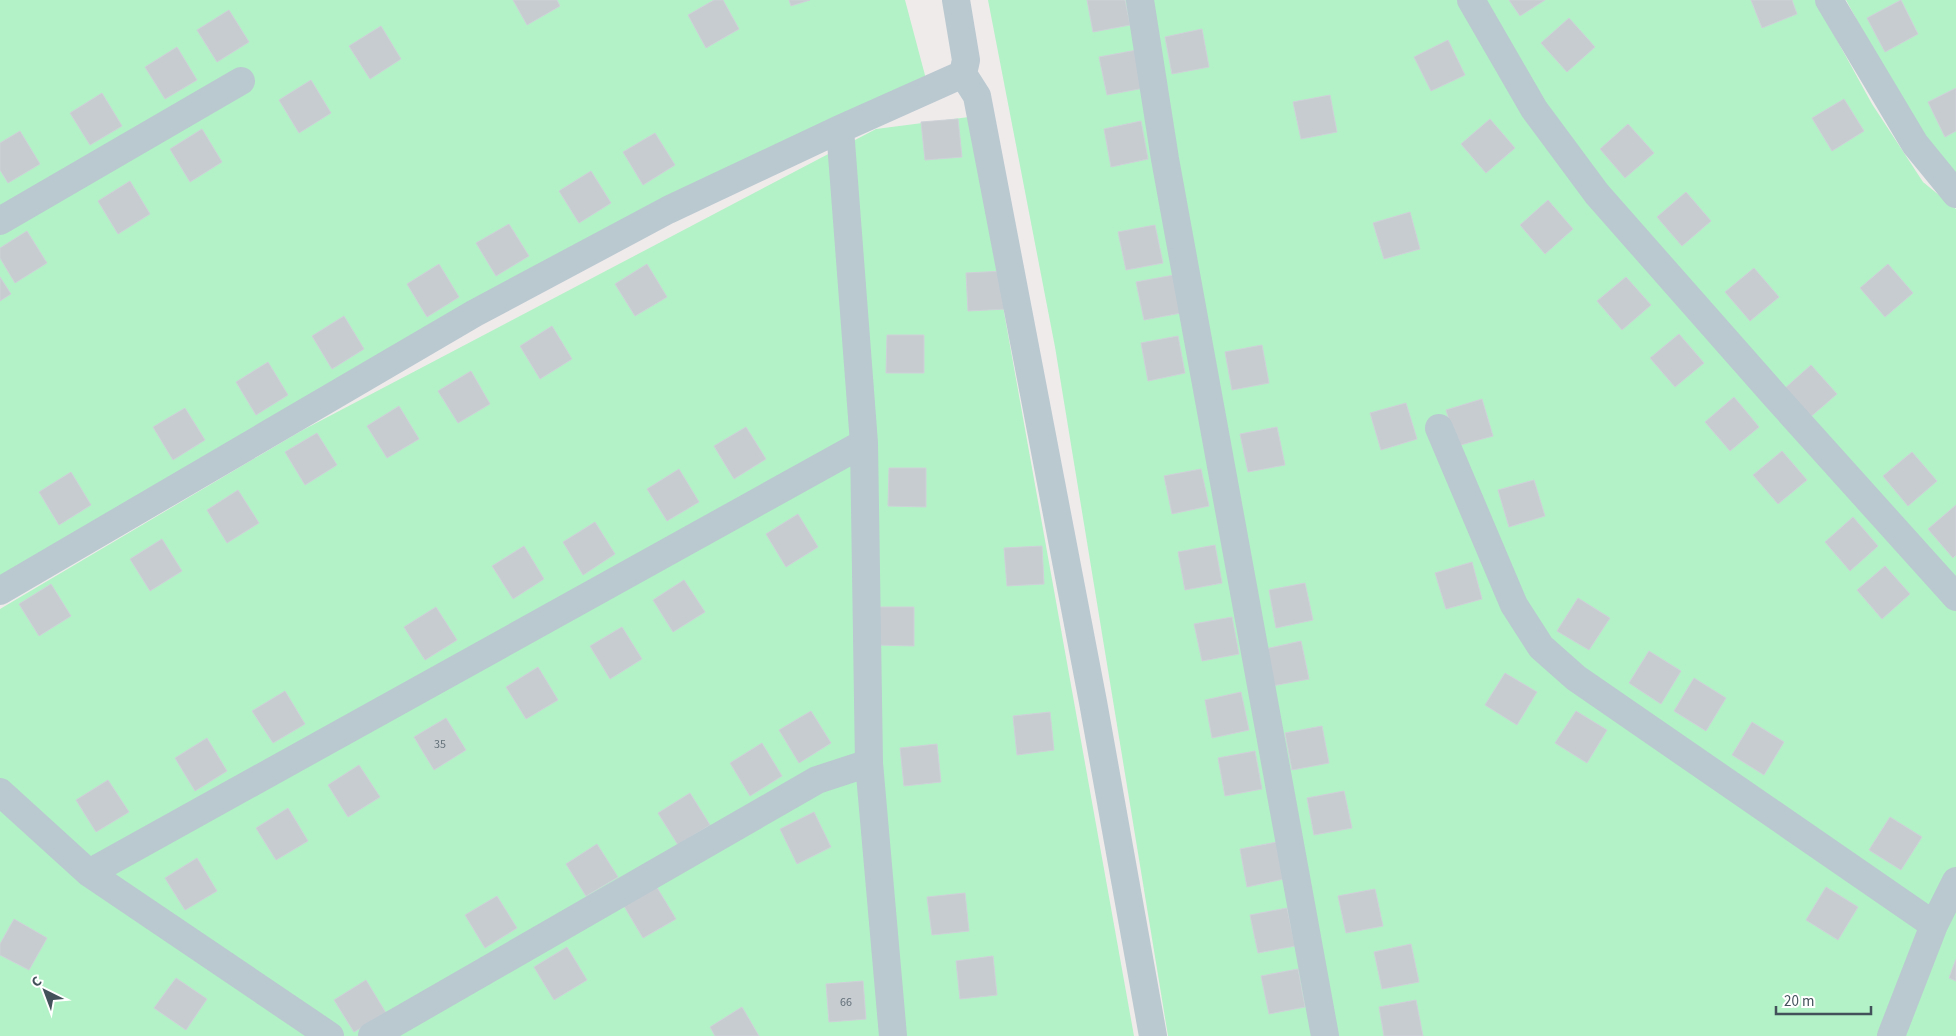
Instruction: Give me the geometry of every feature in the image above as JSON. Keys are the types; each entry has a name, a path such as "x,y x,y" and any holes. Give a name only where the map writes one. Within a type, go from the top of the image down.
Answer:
{"street":[{"path":"956,0 966,60 963,74 977,96 1092,692 1153,1036"},
{"path":"1140,0 1165,159 1325,1036"},
{"path":"1471,0 1534,109 1598,194 1776,397 1956,596"},
{"path":"1829,0 1915,144 1956,194"},
{"path":"0,591 474,313 668,210 840,128 963,74"},
{"path":"0,221 241,81"},
{"path":"840,128 864,443 869,764 893,1036"},
{"path":"1439,428 1514,605 1541,646 1576,678 1934,925"},
{"path":"89,873 864,443"},
{"path":"372,1036 817,780 869,764"},
{"path":"0,792 89,873 330,1036"},
{"path":"1891,1036 1934,925 1956,881"}],"green space":[{"path":"0,0 905,0 926,79 0,580"},
{"path":"988,0 1815,0 1872,104 1923,182 1956,209 1956,1036 1168,1036 1055,347"},
{"path":"1846,0 1956,0 1956,175 1912,121"},
{"path":"969,117 1134,1036 0,1036 0,609 301,431 876,129"}],"building":[{"path":"513,0 557,0 560,6 527,25"},
{"path":"714,0 723,0 739,29 706,48 688,15"},
{"path":"789,0 810,0 791,6"},
{"path":"1087,0 1125,0 1130,25 1093,32"},
{"path":"1509,0 1545,0 1520,16"},
{"path":"1751,0 1792,0 1797,14 1762,28"},
{"path":"1901,0 1918,34 1885,52 1867,18"},
{"path":"229,10 249,42 217,62 197,30"},
{"path":"1569,18 1595,47 1567,72 1541,43"},
{"path":"381,26 401,59 370,79 349,46"},
{"path":"1202,29 1209,67 1172,74 1165,37"},
{"path":"1448,40 1465,75 1431,91 1414,57"},
{"path":"177,47 197,80 165,99 145,67"},
{"path":"1137,50 1144,88 1107,95 1099,57"},
{"path":"311,80 331,113 299,133 279,100"},
{"path":"1956,88 1956,131 1945,137 1928,102"},
{"path":"102,93 122,126 90,145 70,113"},
{"path":"1330,95 1337,132 1301,139 1293,102"},
{"path":"1844,99 1864,131 1832,151 1812,118"},
{"path":"958,119 962,157 925,160 921,122"},
{"path":"1490,119 1515,148 1486,173 1461,144"},
{"path":"1141,121 1148,159 1111,167 1104,129"},
{"path":"1628,124 1654,153 1625,178 1600,149"},
{"path":"202,129 222,162 190,182 170,149"},
{"path":"20,131 40,164 8,183 0,170 0,143"},
{"path":"655,133 675,165 643,185 623,152"},
{"path":"591,171 611,203 579,223 559,191"},
{"path":"130,181 150,214 118,234 98,201"},
{"path":"1686,192 1711,221 1682,246 1657,217"},
{"path":"1548,200 1573,229 1545,254 1520,225"},
{"path":"1410,212 1420,249 1384,259 1373,223"},
{"path":"509,224 529,256 496,276 476,243"},
{"path":"1155,225 1163,263 1126,270 1118,232"},
{"path":"27,231 47,263 15,283 0,258 0,248"},
{"path":"439,264 459,297 427,317 407,284"},
{"path":"647,264 667,297 635,316 615,284"},
{"path":"1888,264 1913,293 1885,317 1860,288"},
{"path":"1754,268 1779,297 1750,321 1725,292"},
{"path":"1004,271 1006,309 968,311 966,273"},
{"path":"1174,275 1181,313 1144,320 1136,282"},
{"path":"0,277 11,294 0,301"},
{"path":"1626,277 1651,305 1622,330 1597,301"},
{"path":"344,316 364,349 332,369 312,336"},
{"path":"552,326 572,359 540,379 520,346"},
{"path":"1679,334 1704,363 1675,387 1650,358"},
{"path":"887,335 924,335 924,373 886,373"},
{"path":"1178,336 1185,373 1148,381 1141,343"},
{"path":"1262,345 1269,383 1232,390 1225,352"},
{"path":"268,362 288,395 256,415 236,382"},
{"path":"1811,365 1837,394 1808,419 1783,390"},
{"path":"471,371 490,404 458,423 438,391"},
{"path":"1734,397 1759,427 1730,451 1705,422"},
{"path":"1482,399 1493,436 1457,446 1446,410"},
{"path":"1406,403 1417,439 1381,450 1370,413"},
{"path":"399,406 419,439 387,458 367,426"},
{"path":"185,408 205,440 173,460 153,427"},
{"path":"746,427 766,459 734,479 714,446"},
{"path":"1277,427 1285,465 1248,472 1240,434"},
{"path":"317,433 337,465 305,485 285,452"},
{"path":"1782,451 1807,480 1778,504 1753,475"},
{"path":"1912,452 1937,481 1908,506 1883,476"},
{"path":"889,468 926,468 926,507 888,506"},
{"path":"679,469 699,502 667,521 647,489"},
{"path":"1201,469 1209,506 1172,514 1164,476"},
{"path":"71,472 91,505 59,525 39,492"},
{"path":"1534,480 1545,516 1509,527 1498,490"},
{"path":"238,490 259,523 227,543 207,510"},
{"path":"1956,505 1956,555 1953,558 1928,529"},
{"path":"798,514 818,547 786,567 766,534"},
{"path":"1853,517 1878,546 1850,571 1825,542"},
{"path":"595,522 615,554 583,575 563,542"},
{"path":"162,539 182,571 150,591 130,559"},
{"path":"1215,545 1222,583 1185,590 1178,552"},
{"path":"524,546 544,579 513,599 492,566"},
{"path":"1042,546 1044,584 1007,586 1004,548"},
{"path":"1472,562 1482,599 1446,609 1435,573"},
{"path":"1885,566 1910,594 1882,619 1857,590"},
{"path":"684,580 705,612 673,632 653,600"},
{"path":"1305,583 1313,620 1276,628 1269,590"},
{"path":"51,584 71,616 39,636 19,604"},
{"path":"1578,598 1610,618 1589,650 1557,631"},
{"path":"436,607 457,640 425,660 404,627"},
{"path":"877,607 914,607 914,646 876,645"},
{"path":"1232,617 1239,654 1202,661 1194,624"},
{"path":"622,627 642,659 610,679 590,646"},
{"path":"1301,641 1309,679 1272,686 1265,649"},
{"path":"1649,651 1681,671 1661,704 1629,683"},
{"path":"538,667 558,700 526,719 506,687"},
{"path":"1505,673 1537,692 1517,725 1485,705"},
{"path":"1694,678 1726,698 1706,731 1674,711"},
{"path":"285,691 305,724 273,743 252,711"},
{"path":"1241,692 1249,730 1212,738 1205,700"},
{"path":"811,711 831,743 799,763 779,730"},
{"path":"1576,711 1607,730 1587,763 1555,743"},
{"path":"1050,712 1054,750 1017,755 1013,716"},
{"path":"446,718 466,750 434,770 414,737"},
{"path":"1752,722 1784,742 1764,775 1732,755"},
{"path":"1322,726 1329,763 1292,770 1285,733"},
{"path":"207,738 227,771 195,791 175,758"},
{"path":"762,743 782,776 750,796 730,763"},
{"path":"937,744 941,782 904,786 900,748"},
{"path":"1255,751 1262,789 1225,796 1218,758"},
{"path":"359,765 380,797 348,817 328,785"},
{"path":"108,780 129,812 96,832 76,800"},
{"path":"1344,791 1352,828 1314,835 1307,798"},
{"path":"690,793 710,825 678,845 658,813"},
{"path":"288,808 308,841 276,860 256,828"},
{"path":"814,812 831,847 797,864 780,829"},
{"path":"1890,817 1922,837 1901,870 1869,850"},
{"path":"1277,842 1284,879 1247,887 1240,849"},
{"path":"597,844 618,877 586,896 566,864"},
{"path":"197,858 217,891 185,910 165,878"},
{"path":"656,886 676,919 643,938 624,906"},
{"path":"1826,887 1858,907 1838,940 1806,920"},
{"path":"1375,889 1383,926 1346,933 1338,896"},
{"path":"965,893 969,931 932,935 927,897"},
{"path":"497,896 517,928 485,948 465,915"},
{"path":"1287,908 1295,946 1258,953 1250,915"},
{"path":"14,919 47,938 29,970 0,955 0,944"},
{"path":"1411,944 1419,982 1382,989 1374,952"},
{"path":"567,947 587,980 554,1000 534,967"},
{"path":"993,956 997,995 960,999 956,961"},
{"path":"1956,959 1956,981 1949,978"},
{"path":"1298,969 1305,1007 1269,1014 1261,976"},
{"path":"176,978 207,999 186,1030 154,1008"},
{"path":"366,980 386,1013 354,1032 334,1000"},
{"path":"863,981 866,1019 829,1022 826,984"},
{"path":"1416,1000 1423,1036 1384,1036 1379,1007"},
{"path":"742,1007 759,1036 715,1036 710,1027"}]}
